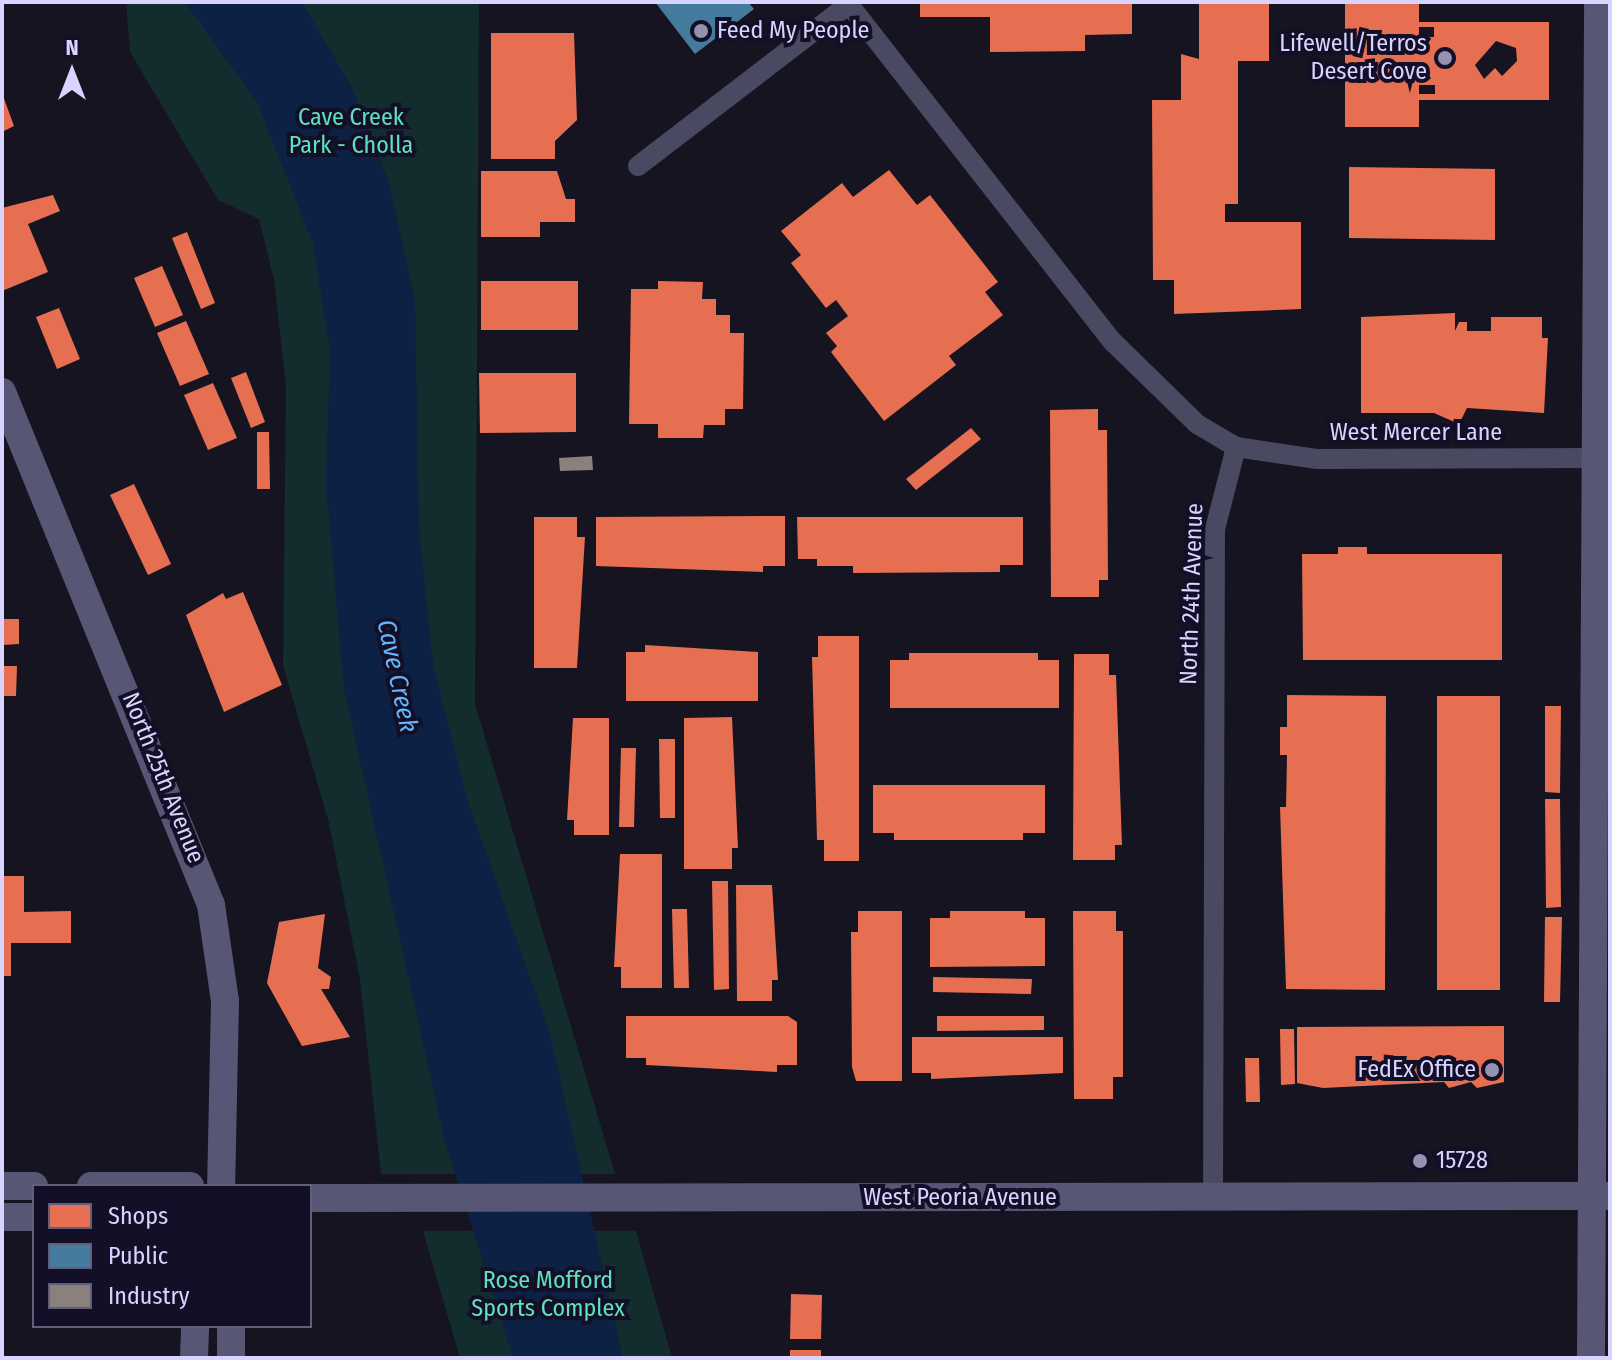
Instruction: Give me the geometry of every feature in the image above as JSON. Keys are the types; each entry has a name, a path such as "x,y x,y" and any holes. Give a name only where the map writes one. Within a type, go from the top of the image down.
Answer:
{"street":[{"path":"1591,1358 1601,1196 1596,458 1603,32 1598,2"},
{"path":"638,166 848,3 1113,342 1157,392 1236,447"},
{"name":"North 25th Avenue","path":"2,392 211,905 225,1001 221,1184"},
{"name":"West Mercer Lane","path":"1236,447 1316,459 1596,458"},
{"name":"North 24th Avenue","path":"1213,1196 1215,529 1236,447"},
{"path":"2,1186 32,1186"},
{"name":"West Peoria Avenue","path":"312,1198 1601,1196"},
{"path":"2,1217 32,1217"},
{"path":"194,1358 195,1328"},
{"path":"231,1328 231,1358"}],"green space":[{"name":"Cave Creek Park - Cholla","path":"126,2 479,2 475,704 615,1174 381,1174 360,980 329,823 283,665 286,386 274,280 259,219 218,200 130,52"},
{"name":"Rose Mofford Sports Complex","path":"423,1231 636,1231 672,1358 460,1358"}],"water":[{"name":"Cave Creek","path":"185,2 302,2 352,88 389,183 415,300 419,530 433,664 467,799 550,1034 623,1358 513,1358 445,1142 344,689 326,484 330,349 313,244 258,104"}],"building: Shops":[{"path":"920,2 1132,2 1132,34 1085,35 1085,51 990,52 990,17 920,17"},
{"path":"1199,2 1269,2 1269,61 1238,61 1238,204 1225,204 1225,222 1301,222 1301,309 1174,314 1174,280 1153,280 1152,100 1181,100 1181,54 1199,59"},
{"path":"1345,2 1419,2 1419,22 1549,22 1549,100 1419,100 1419,127 1345,127","holes":["1419,27 1434,27 1434,37 1419,37","1496,41 1516,48 1517,61 1502,76 1495,68 1484,79 1475,65","1419,85 1435,85 1435,94 1419,94"]},
{"path":"491,33 574,33 577,120 555,141 555,159 491,159"},
{"path":"2,93 14,126 2,132"},
{"path":"1349,167 1495,169 1495,240 1349,238"},
{"path":"889,170 917,205 930,195 998,282 985,292 1003,315 949,356 956,365 884,421 831,352 837,346 826,333 848,316 836,300 826,308 791,263 801,255 781,231 842,183 853,197"},
{"path":"481,171 557,171 566,199 575,199 575,222 540,222 540,237 481,237"},
{"path":"53,195 60,211 28,224 48,272 2,291 2,208"},
{"path":"187,232 215,303 201,309 172,238"},
{"path":"162,266 183,315 155,327 134,278"},
{"path":"481,281 578,281 578,330 481,330"},
{"path":"658,281 703,282 702,299 716,299 716,315 730,315 730,333 744,333 743,409 725,409 725,425 704,425 703,438 658,438 658,424 629,424 631,289 658,289"},
{"path":"59,308 80,359 57,369 36,317"},
{"path":"1455,313 1455,331 1459,322 1467,322 1467,331 1491,331 1491,317 1542,317 1542,338 1548,338 1544,413 1467,408 1459,424 1434,413 1361,413 1361,317"},
{"path":"186,321 209,374 180,386 157,333"},
{"path":"246,372 265,422 251,428 231,378"},
{"path":"479,373 576,373 576,432 480,433"},
{"path":"213,383 237,438 208,450 184,395"},
{"path":"1098,409 1098,430 1107,430 1108,580 1099,580 1099,597 1051,597 1050,410"},
{"path":"971,428 981,439 916,490 906,479"},
{"path":"257,432 269,432 270,489 257,489"},
{"path":"134,484 171,564 148,575 110,495"},
{"path":"785,516 785,566 763,566 763,572 596,566 596,517"},
{"path":"534,517 577,517 577,537 585,537 577,668 534,668"},
{"path":"797,517 1023,517 1023,565 1000,565 1000,572 853,573 853,566 817,566 817,559 798,559"},
{"path":"1338,547 1367,547 1367,554 1502,554 1502,660 1303,660 1302,554 1338,554"},
{"path":"243,592 282,685 224,712 186,615 223,593 226,599"},
{"path":"2,619 19,619 19,644 2,645"},
{"path":"818,636 859,636 859,861 824,861 824,840 817,840 812,657 818,657"},
{"path":"645,645 758,652 758,701 626,701 626,652 645,652"},
{"path":"909,653 1038,653 1038,660 1059,660 1059,708 890,708 890,660 909,660"},
{"path":"1074,654 1109,654 1109,675 1116,675 1122,845 1115,845 1115,860 1073,860"},
{"path":"2,666 17,666 16,696 2,696"},
{"path":"1287,695 1386,696 1385,990 1286,989 1280,807 1286,807 1287,755 1280,755 1280,727 1287,727"},
{"path":"1437,696 1500,696 1500,990 1437,990"},
{"path":"1545,706 1561,706 1560,793 1545,792"},
{"path":"732,717 738,848 732,848 732,869 684,869 684,718"},
{"path":"573,718 609,718 609,835 574,835 574,820 567,820"},
{"path":"659,739 675,739 675,818 660,818"},
{"path":"621,748 636,748 634,827 619,827"},
{"path":"873,785 1045,785 1045,833 1023,833 1023,840 894,840 894,833 873,833"},
{"path":"1545,799 1560,799 1561,907 1546,908"},
{"path":"620,854 662,854 662,988 621,988 621,967 614,967"},
{"path":"2,876 24,876 24,912 71,911 71,943 11,943 11,976 2,976"},
{"path":"712,881 728,881 729,989 714,990"},
{"path":"736,885 772,885 778,980 772,980 772,1001 737,1001"},
{"path":"672,909 687,909 689,988 674,988"},
{"path":"858,911 902,911 902,1081 856,1081 852,1067 851,932 858,932"},
{"path":"950,911 1025,911 1025,918 1045,918 1045,966 930,967 930,918 950,918"},
{"path":"1073,911 1116,911 1116,931 1123,931 1123,1077 1113,1077 1113,1099 1074,1099"},
{"path":"325,914 318,968 331,977 329,989 321,989 350,1037 302,1046 267,983 279,922"},
{"path":"1545,917 1562,917 1560,1002 1544,1002"},
{"path":"933,977 1032,979 1031,994 933,992"},
{"path":"626,1016 788,1016 797,1022 797,1065 777,1065 777,1072 646,1065 646,1058 626,1058"},
{"path":"937,1016 1044,1016 1044,1030 937,1031"},
{"path":"1504,1026 1504,1082 1477,1088 1471,1082 1449,1088 1444,1082 1323,1088 1297,1083 1297,1027"},
{"path":"1280,1029 1294,1029 1295,1084 1281,1085"},
{"path":"912,1037 1063,1037 1063,1073 931,1079 931,1073 912,1073"},
{"path":"1245,1058 1259,1058 1260,1102 1246,1102"},
{"path":"791,1294 822,1295 821,1339 790,1339"},
{"path":"790,1350 821,1350 821,1358 790,1358"}],"building: Public":[{"name":"Feed My People","path":"655,2 748,2 754,9 695,54"}],"building: Industry":[{"path":"592,456 593,470 560,471 559,458"}],"place":[{"name":"Feed My People","path":"701,31"},
{"name":"Lifewell/Terros Desert Cove","path":"1445,58"},
{"name":"FedEx Office","path":"1492,1070"},
{"name":"15728","path":"1420,1161"}]}
